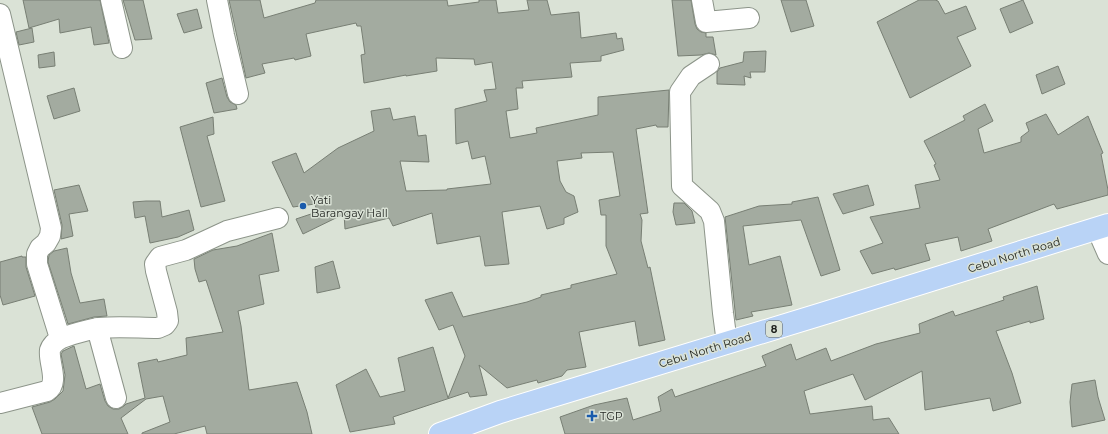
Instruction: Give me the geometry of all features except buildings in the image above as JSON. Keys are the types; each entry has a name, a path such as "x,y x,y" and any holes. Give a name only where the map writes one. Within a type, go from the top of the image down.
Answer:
{"main road":[{"name":"Cebu North Road","path":"440,434 480,427 500,412 1103,227"}],"street":[{"path":"111,0 122,48"},
{"path":"217,0 238,94"},
{"path":"702,0 706,22 749,18"},
{"path":"0,14 51,228 50,236 46,243 36,254 37,264 60,338"},
{"path":"709,64 691,76 680,92 682,186 710,211 714,221 727,343"},
{"path":"0,403 51,389 53,376 50,352 51,348 60,338 97,328 158,328 165,324 168,321 167,312 155,264 160,257 186,250 227,231 278,218"},
{"path":"1103,227 1108,254"},
{"path":"97,328 116,398"}],"place":[{"name":"Yati Barangay Hall","path":"303,206"},
{"name":"TGP","path":"592,416"}]}
